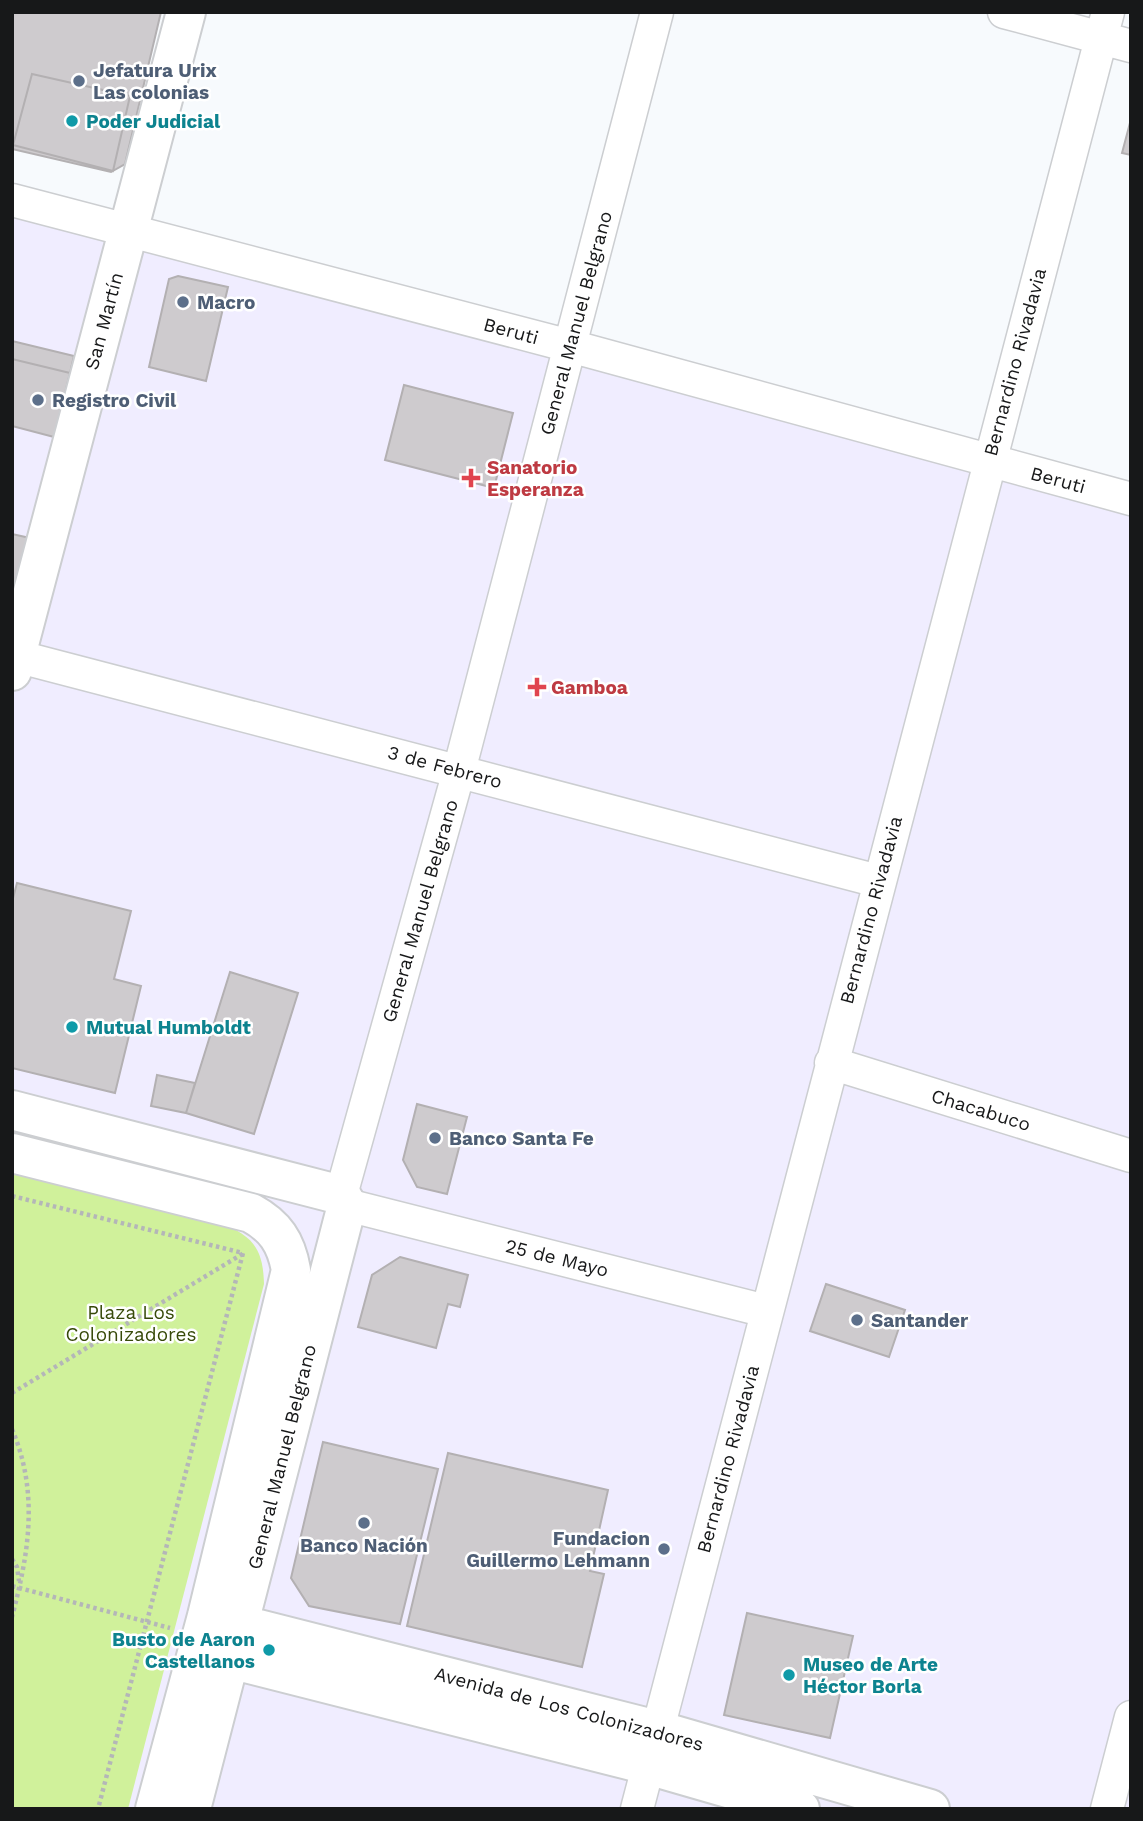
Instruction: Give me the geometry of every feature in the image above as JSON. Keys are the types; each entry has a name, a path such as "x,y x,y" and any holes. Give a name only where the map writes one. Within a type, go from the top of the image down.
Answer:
{"main road":[{"name":"San Martín","path":"14,661 186,12"},
{"name":"25 de Mayo","path":"12,1110 344,1200"},
{"path":"12,1153 251,1213 265,1221 283,1243"},
{"name":"General Manuel Belgrano","path":"155,1809 215,1637 344,1200"},
{"name":"General Manuel Belgrano","path":"191,1809 215,1637 291,1270 283,1243"},
{"name":"Avenida de Los Colonizadores","path":"215,1637 653,1747 930,1809"},
{"name":"Avenida de Los Colonizadores","path":"653,1747 800,1809"}],"street":[{"name":"General Manuel Belgrano","path":"344,1200 657,12"},
{"path":"1004,12 1113,32"},
{"name":"Bernardino Rivadavia","path":"636,1809 989,461 1113,32"},
{"name":"Beruti","path":"12,200 570,346 1131,499"},
{"name":"3 de Febrero","path":"14,661 459,771 878,881"},
{"name":"Chacabuco","path":"831,1063 1131,1156"},
{"name":"25 de Mayo","path":"344,1200 766,1311"},
{"path":"1107,1809 1131,1717"}],"path":[{"path":"12,1196 243,1253"},
{"path":"12,1393 243,1253 283,1243"},
{"path":"98,1809 243,1253"},
{"path":"12,1429 22,1452 30,1515 20,1588 12,1617"},
{"path":"12,1559 17,1567 20,1588 12,1598"},
{"path":"12,1586 215,1637"}],"shaded area":[{"path":"12,204 1131,499 1131,1809 12,1809"}],"green space":[{"name":"Plaza Los Colonizadores","path":"12,1171 219,1222 240,1232 254,1244 263,1271 264,1284 128,1809 12,1809"}],"building":[{"name":"Jefatura Urix Las colonias","path":"12,12 161,12 125,164 111,172 12,149"},
{"name":"Poder Judicial","path":"32,74 130,96 113,171 13,145"},
{"path":"1131,119 1131,155 1122,153"},
{"path":"178,276 228,287 206,381 149,367 169,279"},
{"path":"12,341 74,356 70,373 12,359"},
{"name":"Registro Civil","path":"12,359 70,373 54,437 12,426"},
{"path":"404,385 513,413 494,488 385,460"},
{"path":"12,534 30,538 12,597"},
{"name":"Mutual Humboldt","path":"17,883 131,911 114,979 141,986 115,1093 12,1068 12,902"},
{"path":"230,972 298,993 254,1134 186,1113"},
{"path":"157,1075 195,1083 186,1113 151,1106"},
{"name":"Banco Santa Fe","path":"417,1104 467,1117 447,1194 417,1187 403,1160"},
{"path":"400,1257 468,1275 460,1307 448,1304 436,1348 358,1327 372,1275"},
{"name":"Santander","path":"826,1284 905,1310 889,1357 810,1331"},
{"name":"Banco Nación","path":"323,1442 438,1469 400,1624 309,1606 291,1578"},
{"path":"448,1453 608,1490 590,1571 604,1574 582,1667 407,1626"},
{"name":"Museo de Arte Héctor Borla","path":"747,1613 853,1636 830,1738 724,1715"}],"place":[{"name":"Jefatura Urix Las colonias","path":"79,81"},
{"name":"Poder Judicial","path":"72,121"},
{"name":"Macro","path":"183,302"},
{"name":"Registro Civil","path":"38,400"},
{"name":"Sanatorio Esperanza","path":"471,478"},
{"name":"Gamboa","path":"537,687"},
{"name":"Mutual Humboldt","path":"72,1027"},
{"name":"Banco Santa Fe","path":"435,1138"},
{"name":"Santander","path":"857,1320"},
{"name":"Banco Nación","path":"364,1523"},
{"name":"Fundacion Guillermo Lehmann","path":"664,1549"},
{"name":"Busto de Aaron Castellanos","path":"269,1650"},
{"name":"Museo de Arte Héctor Borla","path":"789,1675"}]}
